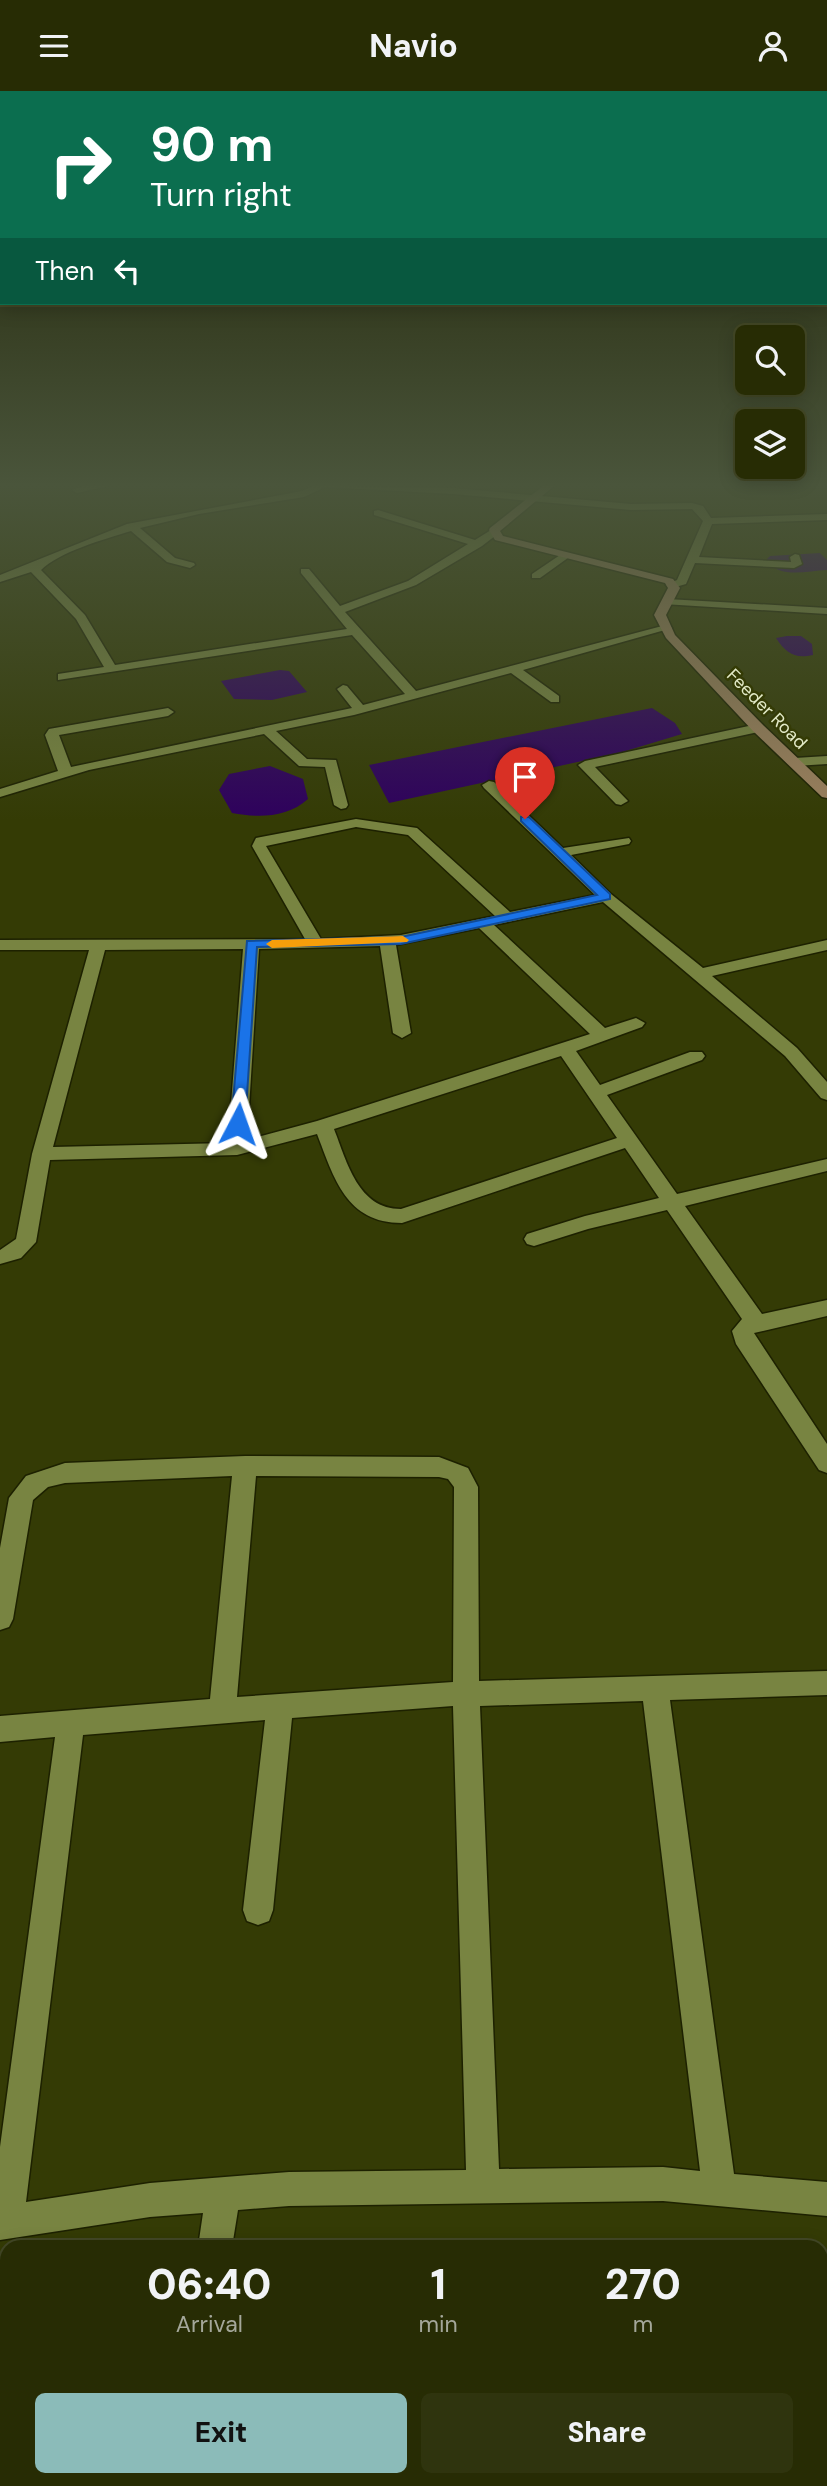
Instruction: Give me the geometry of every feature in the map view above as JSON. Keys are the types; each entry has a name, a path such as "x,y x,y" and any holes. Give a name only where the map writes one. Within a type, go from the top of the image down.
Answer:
{"street":[{"path":"62,598 81,617 111,669"},
{"path":"327,598 413,695"},
{"path":"338,611 373,598"},
{"path":"0,793 66,773 183,745 360,709 666,628 660,615 669,598"},
{"path":"667,602 827,611"},
{"name":"Feeder Road","path":"666,628 670,636 758,728 827,794"},
{"path":"62,677 354,631"},
{"path":"514,669 555,699"},
{"path":"343,689 360,709"},
{"path":"66,773 52,735 54,732 168,712"},
{"path":"621,801 585,765 758,728"},
{"path":"267,730 304,763 331,763 341,805"},
{"path":"795,762 827,761"},
{"path":"489,785 606,897 791,1052 827,1094"},
{"path":"316,944 259,846 261,841 356,823 412,831 507,918"},
{"path":"561,853 624,841"},
{"path":"0,945 316,944 387,941 606,897"},
{"path":"483,923 602,1035"},
{"path":"387,941 402,1033"},
{"path":"0,1257 14,1253 26,1242 43,1154 99,943"},
{"path":"237,1149 251,944"},
{"path":"700,974 827,945"},
{"path":"43,1154 237,1149 323,1126 565,1049 636,1023"},
{"path":"565,1049 757,1324"},
{"path":"596,1093 696,1056"},
{"path":"323,1126 355,1198 386,1217 402,1216 630,1140"},
{"path":"534,1239 585,1223 827,1164"},
{"path":"827,1308 745,1328 744,1338 827,1463"},
{"path":"0,1619 21,1498 42,1478 65,1473 245,1466 439,1467 457,1472 466,1487 466,1696 483,2185"},
{"path":"222,1712 245,1466"},
{"path":"0,1729 418,1695 466,1696 827,1683"},
{"path":"655,1689 719,2189"},
{"path":"258,1910 280,1707"},
{"path":"71,1723 3,2222 150,2200 289,2189 663,2184 827,2199"},
{"path":"216,2240 223,2194"}],"shaded area":[{"path":"801,636 812,644 813,655 801,656 787,651 776,638"},
{"path":"280,670 289,671 307,692 272,700 234,699 221,681"},
{"path":"652,708 675,723 682,734 619,753 389,803 369,765"},
{"path":"270,766 303,779 308,799 291,810 272,815 232,813 219,790 229,774"}],"slow traffic":[{"path":"272,944 403,940"}],"route":[{"path":"238,1124 251,944 401,940 606,897 525,819"}]}
